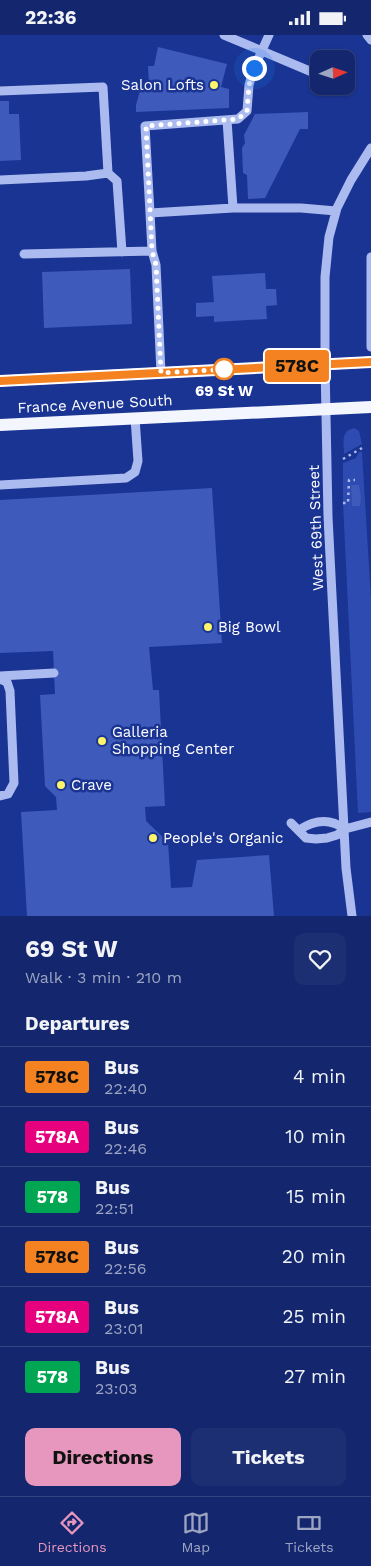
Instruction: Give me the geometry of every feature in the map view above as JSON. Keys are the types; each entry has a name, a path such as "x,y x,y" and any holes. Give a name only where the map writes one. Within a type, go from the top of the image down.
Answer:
{"main road":[{"name":"France Avenue South","path":"0,381 371,362"},
{"name":"France Avenue South","path":"0,425 371,407"}],"street":[{"path":"224,35 310,71"},
{"path":"161,373 156,265 152,251 146,126 238,119 247,111 249,85 254,68 269,35"},
{"path":"367,35 371,40"},
{"path":"0,91 103,87 108,173 117,181 122,252"},
{"path":"227,120 233,208"},
{"name":"West 69th Street","path":"352,916 346,868 328,517 325,277 329,237 336,211 351,179 371,148"},
{"path":"0,180 86,176 108,173"},
{"path":"150,213 233,208 301,208 336,211"},
{"path":"24,254 152,251"},
{"path":"371,257 371,347"},
{"path":"0,485 126,478 135,472 138,461 135,418"},
{"path":"0,678 54,673"},
{"path":"0,678 7,682 10,691 14,783 8,794 0,796"},
{"path":"299,830 308,824 324,821 337,822 345,829"},
{"path":"291,823 306,838 327,839 345,829 371,822"}],"path":[{"path":"343,459 362,449"},
{"path":"343,503 350,503 348,480 355,480"}],"shaded area":[{"path":"354,428 359,431 362,444 344,454 343,442 345,435"},
{"path":"359,452 362,452 371,600 371,812 358,813 343,503 343,463 356,458"}],"building":[{"path":"158,47 227,64 221,87 229,89 229,108 136,112 141,87 149,87 148,66 154,66"},
{"path":"0,101 9,101 9,114 19,114 21,160 0,161"},
{"path":"308,112 308,129 300,129 265,198 248,199 247,175 243,173 242,148 245,143 244,135 255,114"},
{"path":"130,269 132,324 44,328 42,272"},
{"path":"265,273 266,289 276,289 277,305 266,306 267,319 214,322 214,316 196,317 196,303 214,302 212,276"},
{"path":"351,485 359,485 360,506 352,506"},
{"name":"Galleria Shopping Center","path":"212,488 222,643 149,647 153,690 159,690 165,806 145,807 146,821 168,842 171,888 192,887 197,860 269,855 274,916 27,916 21,812 57,810 56,797 45,786 40,695 55,694 53,651 0,653 0,500"}],"bus line":[{"name":"578C","path":"0,381 371,362"}],"place":[{"name":"Salon Lofts","path":"214,85"},
{"name":"69 St W","path":"224,369"},
{"name":"Big Bowl","path":"208,627"},
{"name":"Galleria Shopping Center","path":"102,741"},
{"name":"Crave","path":"61,785"},
{"name":"People's Organic","path":"153,838"}],"route":[{"path":"224,369 232,369 161,373 156,265 152,251 146,126 238,119 247,111 249,85 254,68"}]}
